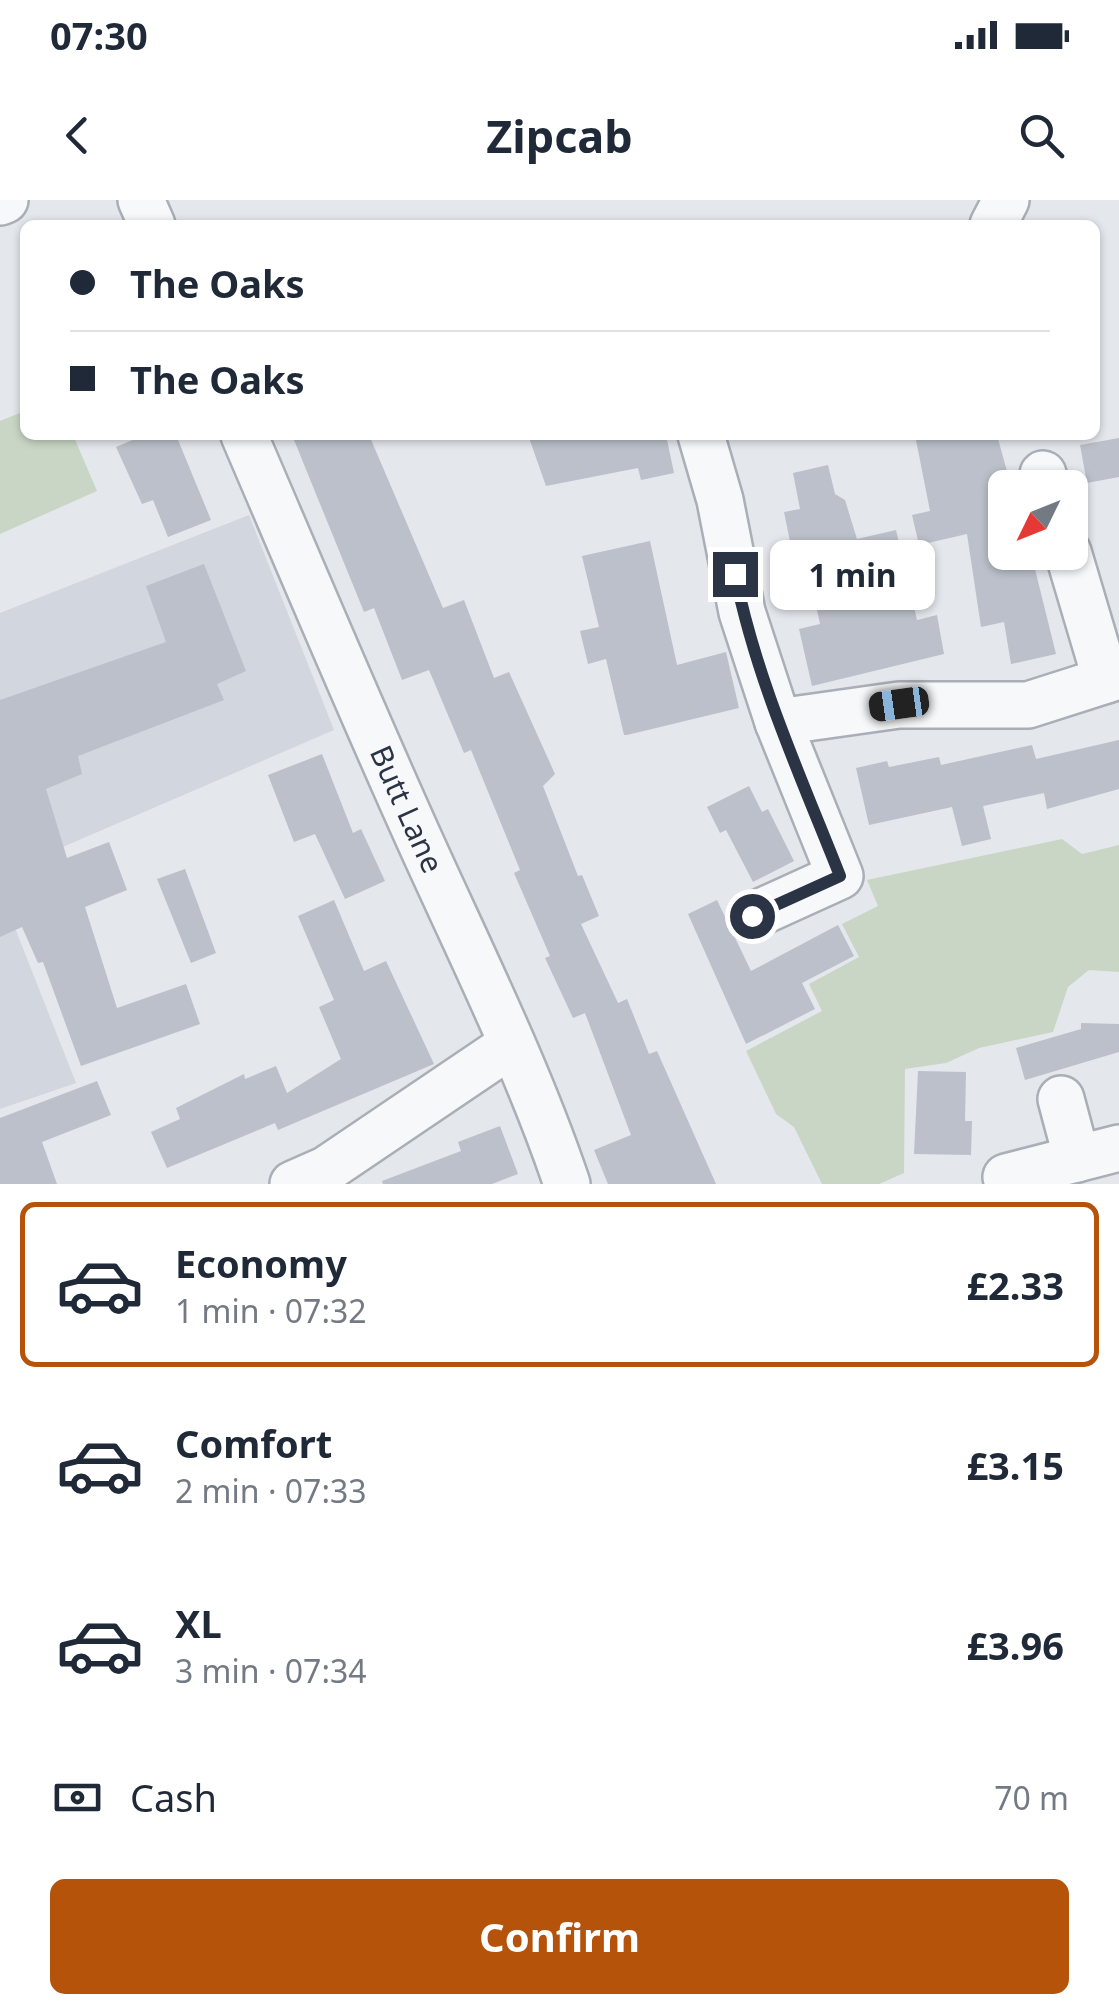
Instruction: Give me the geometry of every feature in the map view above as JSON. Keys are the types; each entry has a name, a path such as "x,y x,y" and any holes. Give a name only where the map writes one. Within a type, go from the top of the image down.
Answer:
{"street":[{"name":"Butt Lane","path":"246,440 357,701 512,1044 567,1184"},
{"path":"702,440 720,500 742,612 778,722 840,876 752,916"},
{"path":"778,722 899,704 1028,705 1113,678 1074,570"},
{"path":"292,1184 327,1169 512,1044"},
{"path":"1006,1177 1098,1154 1061,1099"}],"shaded area":[{"path":"249,515 334,730 0,874 0,613"},
{"path":"0,890 76,1083 0,1109"}],"green space":[{"path":"20,413 20,440 75,440 97,491 0,534 0,421"},
{"path":"1062,839 1082,854 1119,845 1119,972 1089,970 1068,987 1053,1032 979,1048 946,1063 905,1069 904,1173 879,1184 822,1184 794,1127 776,1114 746,1051 822,1011 809,984 859,957 842,924 878,906 867,880"}],"building":[{"path":"1119,438 1119,477 1088,483 1080,445"},
{"path":"132,440 178,440 211,520 168,537 153,500 142,504 116,447"},
{"path":"294,440 371,440 443,608 464,600 494,678 509,672 555,774 543,786 578,876 582,875 599,916 581,924 618,1003 627,999 649,1054 657,1051 716,1184 608,1184 594,1150 631,1135 585,1013 573,1018 545,958 550,956 514,873 520,870 471,750 464,753 429,670 402,680 374,608 364,612"},
{"path":"530,440 667,440 674,473 641,480 638,468 546,486"},
{"path":"916,440 998,440 1007,470 988,470 988,570 1035,570 1056,654 1011,664 1004,622 981,627 967,534 919,545 912,515 930,511"},
{"path":"828,465 835,494 845,500 857,539 896,530 917,620 937,615 944,654 812,686 799,629 820,624 804,548 792,551 784,512 800,509 793,473"},
{"path":"650,541 677,665 726,652 739,708 624,735 606,659 588,664 580,631 599,627 582,556"},
{"path":"204,564 246,671 217,684 224,700 78,756 82,774 46,789 67,858 109,842 127,890 85,907 117,1008 186,984 200,1024 81,1066 43,962 38,963 22,927 0,937 0,700 166,642 146,586"},
{"path":"1119,740 1119,789 1047,809 1044,793 983,806 991,839 962,846 952,807 869,825 856,768 887,761 889,767 939,757 941,765 1032,745 1036,759"},
{"path":"322,754 353,833 361,829 385,881 345,899 315,834 294,842 268,775"},
{"path":"749,786 762,812 768,809 794,861 753,882 726,830 720,833 707,807"},
{"path":"185,869 216,953 191,963 157,879"},
{"path":"334,900 364,971 386,961 434,1064 278,1130 275,1123 167,1168 151,1132 180,1119 176,1108 244,1074 245,1079 276,1066 287,1093 341,1059 319,1007 334,1000 298,916"},
{"path":"717,900 751,971 838,925 854,956 802,983 815,1009 746,1044 688,914"},
{"path":"1081,1023 1119,1024 1119,1052 1025,1080 1016,1048 1081,1029"},
{"path":"918,1071 966,1072 965,1121 972,1121 971,1155 914,1154"},
{"path":"97,1081 111,1115 42,1142 57,1184 0,1184 0,1118"},
{"path":"500,1126 518,1174 492,1184 383,1184 382,1181 461,1151 458,1142"}],"route":[{"path":"735,574 742,612 778,722 840,876 752,916"}]}
